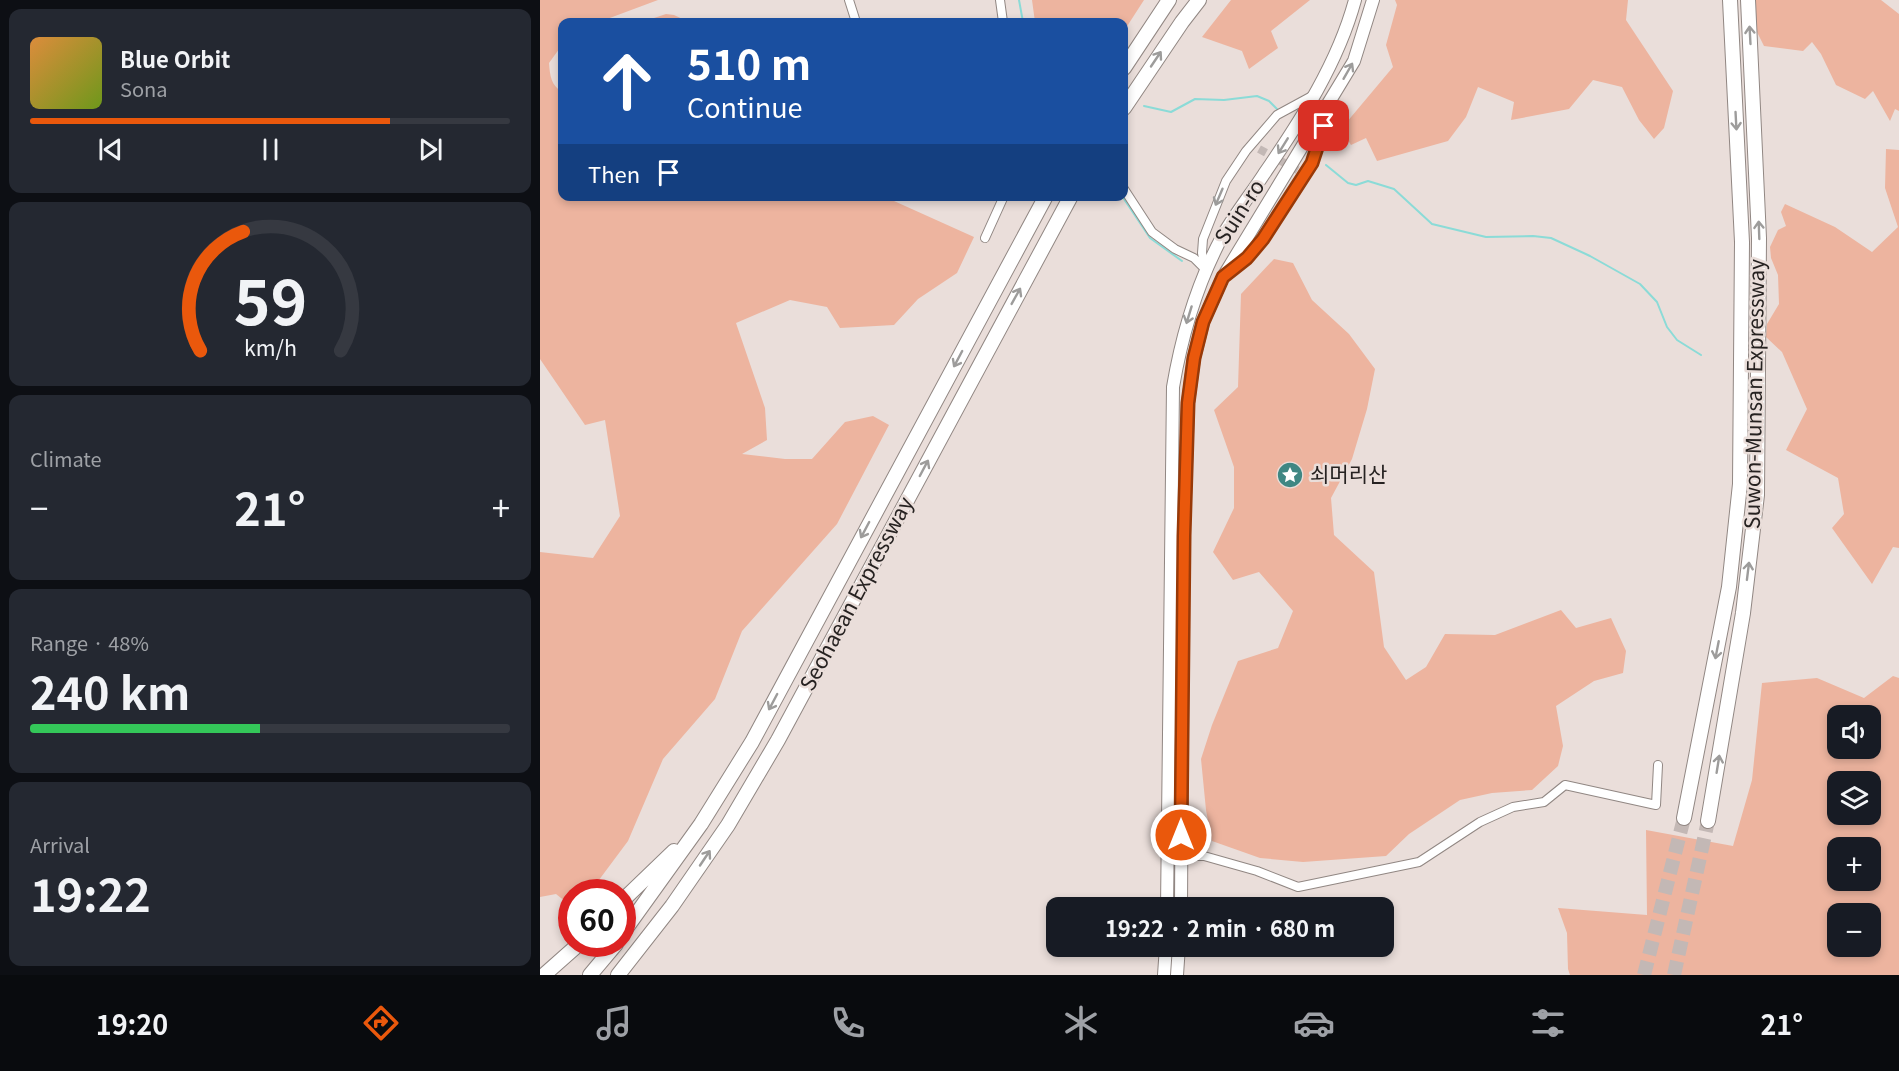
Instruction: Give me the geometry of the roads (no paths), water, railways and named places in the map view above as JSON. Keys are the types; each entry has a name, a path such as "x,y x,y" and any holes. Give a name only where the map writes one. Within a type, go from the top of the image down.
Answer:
{"highway":[{"path":"1128,62 1169,0"},
{"path":"1128,102 1199,0"},
{"name":"Suwon-Munsan Expressway","path":"1684,818 1729,587 1740,484 1742,242 1730,0"},
{"name":"Suwon-Munsan Expressway","path":"1708,821 1743,613 1757,495 1759,238 1748,0"},
{"name":"Seohaean Expressway","path":"636,915 701,824 752,742 1043,201"},
{"name":"Seohaean Expressway","path":"618,975 672,906 728,825 778,740 1068,201"},
{"path":"636,887 701,824"},
{"path":"625,975 672,906"},
{"path":"544,975 564,957"},
{"path":"590,975 605,957"}],"main road":[{"name":"Suin-ro","path":"1167,897 1173,387 1179,350 1206,270 1224,233 1314,95 1342,40 1355,0"},
{"name":"Suin-ro","path":"1180,897 1183,558 1188,403 1194,358 1203,322 1223,277 1354,61 1373,0"},
{"path":"1164,975 1165,957"},
{"path":"1177,975 1178,957"}],"street":[{"path":"849,0 855,18"},
{"path":"1000,0 1002,18"},
{"path":"1206,270 1202,253 1203,239 1226,181 1277,115 1314,95"},
{"path":"1223,277 1247,258 1263,239 1302,172 1312,163 1324,126 1323,114"},
{"path":"1128,195 1152,232 1175,249 1194,258 1206,270"},
{"path":"985,238 1002,201"},
{"path":"1167,857 1204,856 1257,872 1298,888 1419,862 1480,822 1513,807 1544,802 1565,785 1656,805 1658,765"}],"waterway":[{"path":"1019,0 1022,18"},
{"path":"1144,106 1171,112 1195,99 1224,100 1257,96 1269,101 1278,110"},
{"path":"1326,165 1348,183 1356,185 1368,181 1394,189 1432,224 1486,237 1551,238 1590,256 1640,284 1657,302 1667,327 1677,340 1701,355"},
{"path":"1125,201 1150,238 1182,261"}],"tunnel":[{"path":"1259,149 1299,171"},
{"path":"1644,975 1684,818"},
{"path":"1674,975 1708,821"}],"place":[{"name":"쇠머리산","path":"1290,475"}]}
